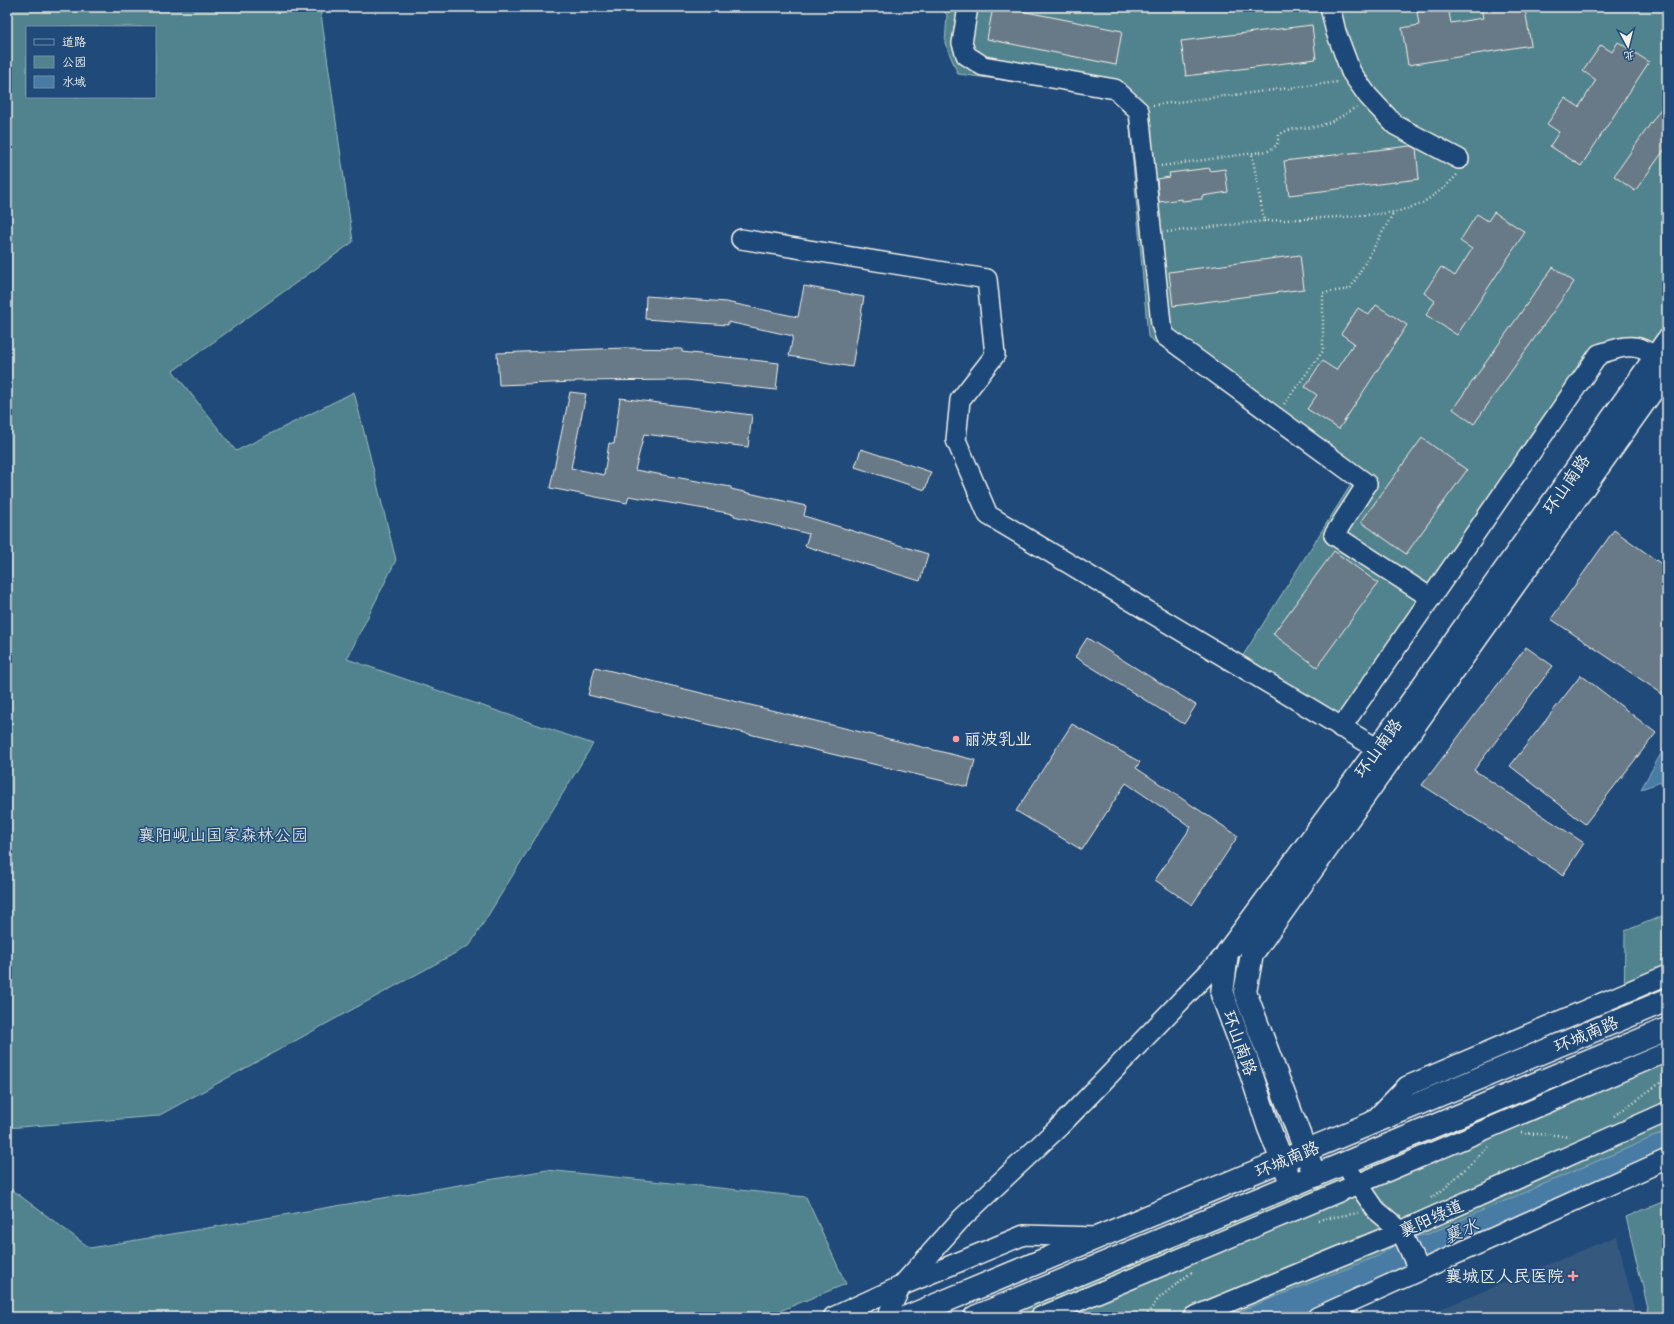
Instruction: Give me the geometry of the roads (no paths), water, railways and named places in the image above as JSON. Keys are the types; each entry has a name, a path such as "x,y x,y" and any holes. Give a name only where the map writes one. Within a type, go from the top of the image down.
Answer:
{"main road":[{"name":"环山南路","path":"1292,1185 1222,994 1227,953 1378,750 1663,356"},
{"name":"环山南路","path":"1315,1176 1245,992 1252,954 1663,356"},
{"name":"环城南路","path":"907,1317 1667,1000"},
{"name":"环城南路","path":"974,1317 1667,1028"}],"street":[{"path":"968,7 962,43 966,55 983,66 1115,89 1139,111 1161,324 1165,336 1367,484 1334,535 1431,598"},
{"path":"1330,7 1336,32 1351,72 1370,98 1395,125 1458,166"},
{"path":"741,239 987,279 995,355 960,400 956,440 988,515 1378,750"},
{"path":"1341,728 1599,354 1624,346 1642,348 1652,354 1663,356"},
{"path":"886,1317 901,1286 961,1219 1060,1126 1227,953"},
{"path":"1370,1124 1407,1086 1667,975"},
{"path":"1040,1317 1358,1184 1667,1052"},
{"name":"襄阳绿道","path":"1193,1317 1401,1231 1667,1112"},
{"path":"1317,1317 1418,1270 1667,1159"},
{"path":"1344,1164 1376,1210 1401,1231 1418,1270"},
{"path":"833,1317 901,1286 1024,1235 1100,1237"}],"water":[{"path":"1667,743 1667,780 1641,789"},
{"name":"襄水","path":"1667,1131 1667,1158 1295,1317 1225,1317 1378,1256 1404,1239 1428,1234"}],"place":[{"name":"丽波乳业","path":"956,739"},
{"name":"襄城区人民医院","path":"1573,1276"}],"park label":[{"name":"襄阳岘山国家森林公园","path":"223,835"}]}
